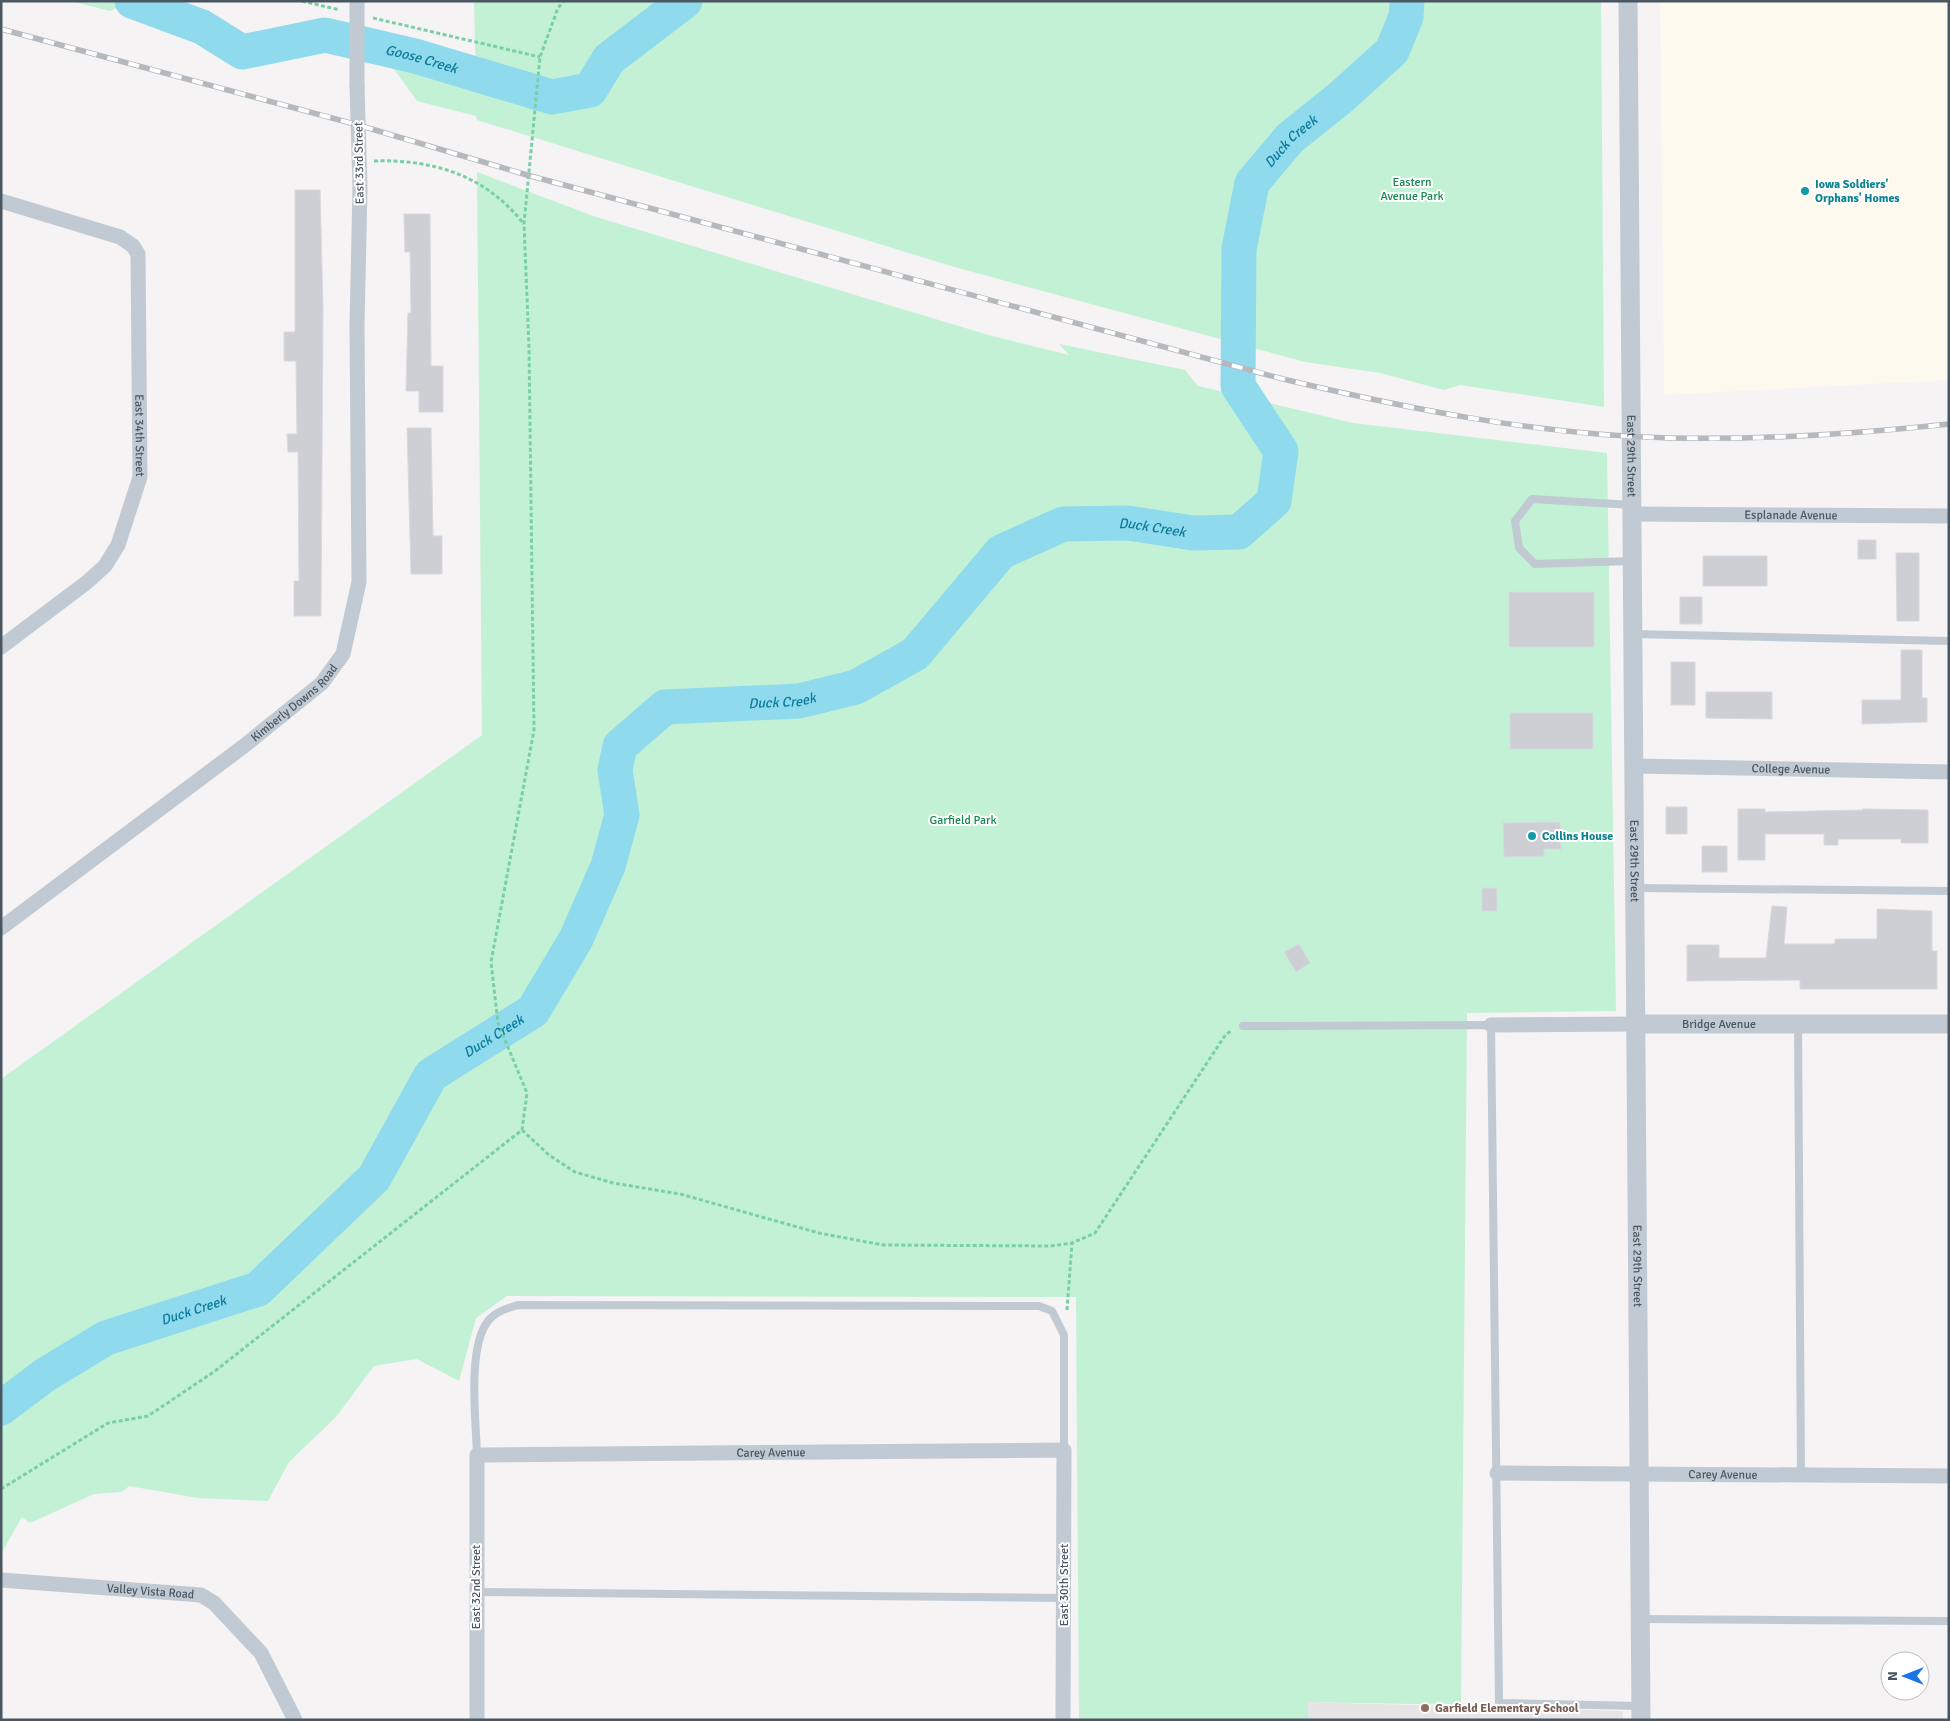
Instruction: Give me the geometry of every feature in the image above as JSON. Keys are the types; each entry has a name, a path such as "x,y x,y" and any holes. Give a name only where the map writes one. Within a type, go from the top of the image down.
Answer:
{"street":[{"name":"East 29th Street","path":"1628,1 1641,1713"},
{"name":"East 33rd Street","path":"353,7 360,162 357,325"},
{"name":"East 34th Street","path":"1,201 120,237 134,246 138,254 140,477 118,545 105,566 86,583 7,643"},
{"name":"Kimberly Downs Road","path":"1,928 244,746 322,683 343,654 359,582 357,325"},
{"name":"Esplanade Avenue","path":"1632,510 1949,516"},
{"name":"College Avenue","path":"1635,766 1949,772"},
{"name":"Bridge Avenue","path":"1491,1025 1949,1024"},
{"name":"Carey Avenue","path":"477,1455 1064,1450"},
{"name":"East 30th Street","path":"1063,1720 1064,1450"},
{"name":"East 32nd Street","path":"477,1455 477,1720"},
{"name":"Carey Avenue","path":"1497,1473 1949,1476"},
{"name":"Valley Vista Road","path":"1,1580 201,1595 214,1603 261,1654 269,1665 295,1720"}],"lane":[{"path":"1632,510 1532,499 1515,521 1519,548 1535,564 1632,561"},
{"path":"1633,634 1949,642"},
{"path":"1635,888 1949,891"},
{"path":"1798,1024 1802,1475"},
{"path":"1243,1026 1491,1025 1498,1703 1641,1713"},
{"path":"477,1455 475,1354 480,1334 488,1320 498,1312 518,1306 1039,1306 1052,1312 1064,1335 1064,1450"},
{"path":"476,1592 1064,1598"},
{"path":"1640,1619 1949,1622"}],"path":[{"path":"302,1 353,7"},
{"path":"1,1489 108,1423 148,1416 215,1371 522,1130 527,1093 520,1071 498,1023 491,962 534,730 529,347 524,224 540,57 558,8 564,1"},
{"path":"368,17 540,57"},
{"path":"360,162 396,161 434,166 476,181 509,204 524,224"},
{"path":"522,1130 548,1155 575,1172 613,1183 680,1194 819,1233 883,1245 1051,1246 1072,1243 1095,1233 1226,1034 1243,1026"},
{"path":"1064,1335 1072,1243"}],"shaded area":[{"name":"Iowa Soldiers' Orphans' Homes","path":"1660,1 1949,1 1949,380 1664,395"},
{"name":"Garfield Elementary School","path":"1308,1702 1623,1711 1623,1720 1308,1720"}],"green space":[{"path":"71,1 130,1 110,11"},
{"name":"Eastern Avenue Park","path":"474,1 1601,1 1604,407 1460,385 1444,390 1380,373 1305,362 951,266 477,120 476,116 417,101 388,61 476,87"},
{"name":"Garfield Park","path":"477,172 596,217 992,336 1069,355 1059,344 1185,370 1198,386 1353,423 1607,453 1616,1011 1467,1013 1461,1705 1308,1702 1308,1720 1079,1720 1076,1297 507,1296 476,1318 459,1381 417,1359 374,1366 336,1417 289,1462 268,1501 198,1498 129,1486 122,1492 94,1494 30,1523 22,1517 1,1554 1,1079 482,735"}],"building":[{"path":"295,190 320,190 323,308 321,616 294,616 294,581 299,581 298,452 288,452 287,434 297,434 296,361 284,361 284,332 295,332"},
{"path":"404,214 430,214 431,366 443,366 443,412 419,412 419,391 406,391 408,313 411,313 410,252 405,252"},
{"path":"407,428 431,428 433,536 442,536 442,574 411,574"},
{"path":"1858,540 1876,540 1876,559 1858,559"},
{"path":"1896,553 1919,553 1919,621 1897,621"},
{"path":"1703,556 1767,556 1767,586 1703,586"},
{"path":"1509,592 1594,592 1594,647 1509,647"},
{"path":"1680,597 1702,597 1702,624 1680,624"},
{"path":"1901,650 1922,650 1922,698 1927,698 1927,722 1862,724 1862,700 1901,700"},
{"path":"1671,662 1695,662 1695,705 1671,705"},
{"path":"1706,692 1772,692 1772,719 1706,718"},
{"path":"1510,713 1593,713 1593,749 1510,749"},
{"path":"1666,807 1687,807 1687,834 1666,834"},
{"path":"1738,809 1765,809 1765,812 1863,809 1928,810 1928,843 1901,843 1901,839 1838,839 1838,845 1824,845 1824,834 1765,834 1765,860 1738,860"},
{"name":"Collins House","path":"1560,822 1561,849 1544,849 1544,856 1504,857 1503,823"},
{"path":"1702,846 1727,846 1727,872 1702,872"},
{"path":"1482,888 1497,888 1497,911 1482,911"},
{"path":"1772,906 1787,907 1784,944 1835,944 1835,939 1877,939 1877,909 1932,911 1932,951 1937,951 1937,989 1800,989 1800,980 1687,981 1687,945 1719,945 1719,958 1766,958"},
{"path":"1299,944 1310,963 1296,972 1284,952"}],"waterway":[{"name":"Goose Creek","path":"132,1 202,27 242,52 325,35 415,56 552,97 590,90 609,59 685,1"},
{"name":"Duck Creek","path":"1,1408 45,1375 106,1338 258,1289 374,1178 431,1075 533,1011 576,939 608,866 622,815 615,770 620,746 665,707 799,701 856,687 915,654 1001,552 1063,524 1128,523 1193,533 1239,532 1274,501 1281,451 1238,386 1239,249 1252,183 1290,138 1340,98 1392,51 1406,17 1407,1"}],"railway":[{"path":"1,29 358,125 527,175 1283,379 1426,410 1475,419 1572,432 1669,438 1809,436 1949,424"}],"place":[{"name":"Iowa Soldiers' Orphans' Homes","path":"1805,191"},
{"name":"Collins House","path":"1532,836"},
{"name":"Garfield Elementary School","path":"1425,1708"}]}
